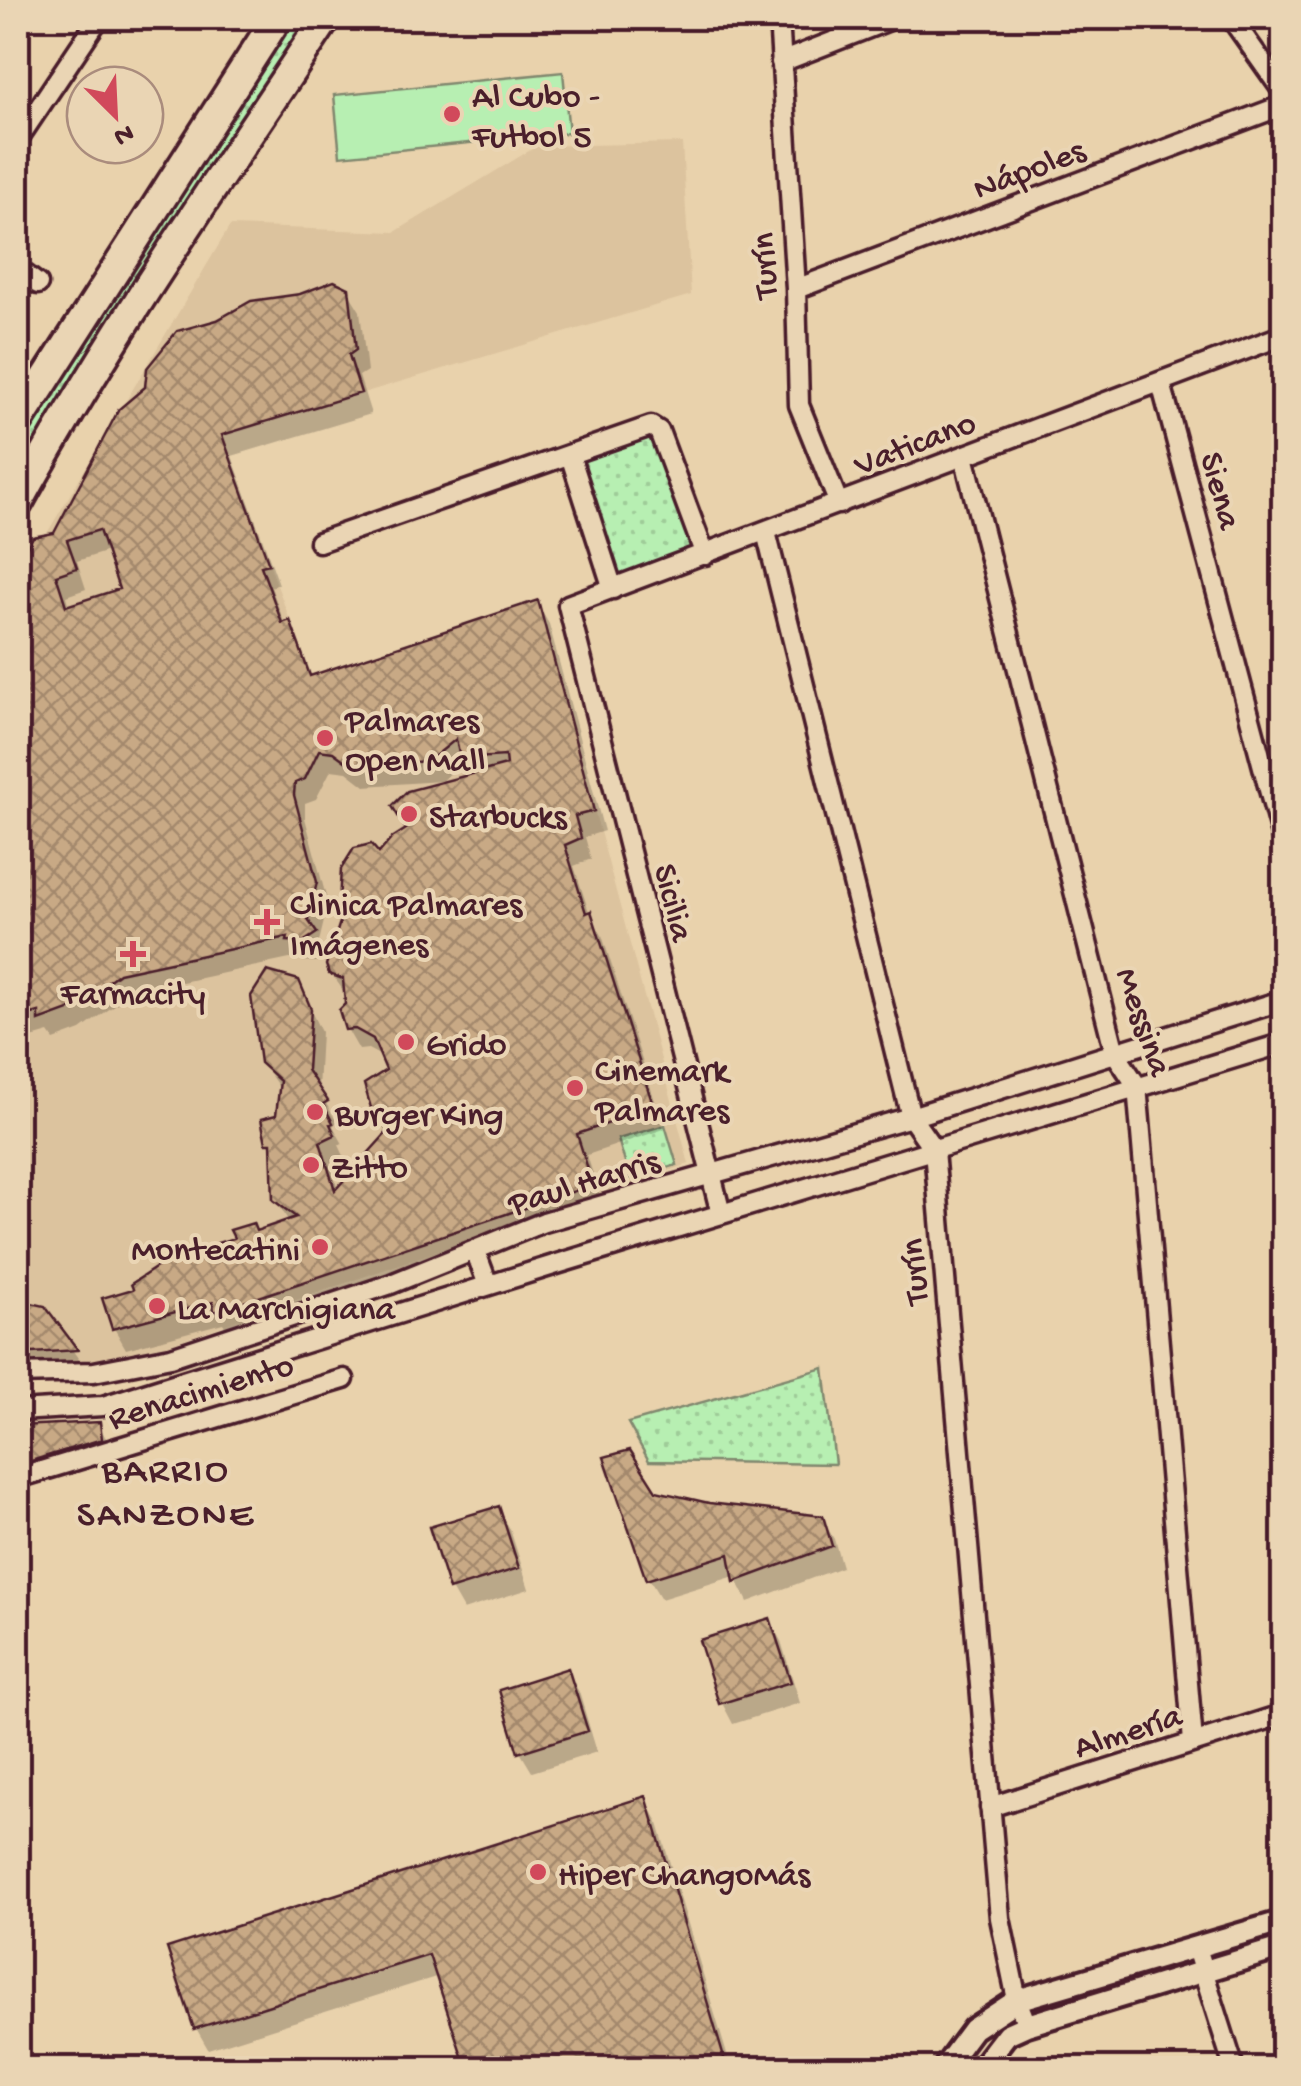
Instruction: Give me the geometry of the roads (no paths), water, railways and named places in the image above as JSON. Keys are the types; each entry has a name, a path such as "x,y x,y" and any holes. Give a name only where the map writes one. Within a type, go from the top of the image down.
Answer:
{"main road":[{"path":"18,422 278,18"},
{"path":"18,502 171,252 326,18"},
{"path":"140,234 171,252"}],"street":[{"path":"18,139 99,18"},
{"name":"Turín","path":"779,18 796,288 799,405 838,504"},
{"path":"781,62 894,18"},
{"path":"1231,18 1284,92"},
{"name":"Nápoles","path":"796,288 1284,106"},
{"path":"18,269 38,284"},
{"name":"Vaticano","path":"568,605 1284,335"},
{"name":"Siena","path":"1162,383 1284,846"},
{"path":"319,542 652,426 659,431 705,555"},
{"path":"570,456 613,589"},
{"name":"Messina","path":"964,456 1115,1052 1137,1086 1193,1742"},
{"name":"Turín","path":"766,532 911,1116 934,1150 1000,1918 1017,2000 1027,2025"},
{"name":"Sicilia","path":"568,605 722,1214"},
{"name":"Paul Harris","path":"18,1374 94,1372 170,1357 391,1284 544,1222 911,1116 1284,1000"},
{"name":"Paul Harris","path":"18,1411 103,1406 1284,1043"},
{"path":"475,1250 488,1286"},
{"path":"94,1372 103,1406"},
{"name":"Renacimiento","path":"18,1478 344,1379"},
{"name":"Almería","path":"990,1807 1284,1714"},
{"path":"944,2068 973,2028 1017,2000 1284,1921"},
{"path":"981,2068 1007,2034 1027,2025 1284,1946"},
{"path":"1196,1948 1234,2068"}],"place":[{"name":"Al Cubo - Futbol 5","path":"452,114"},
{"name":"Palmares Open Mall","path":"325,738"},
{"name":"Starbucks","path":"409,814"},
{"name":"Clinica Palmares Imágenes","path":"267,922"},
{"name":"Farmacity","path":"133,954"},
{"name":"Grido","path":"406,1042"},
{"name":"Cinemark Palmares","path":"575,1088"},
{"name":"Burger King","path":"315,1112"},
{"name":"Zitto","path":"311,1165"},
{"name":"Montecatini","path":"320,1247"},
{"name":"La Marchigiana","path":"157,1306"},
{"name":"Hiper ChangoMás","path":"538,1872"}],"district":[{"name":"BARRIO SANZONE","path":"166,1489"}]}
